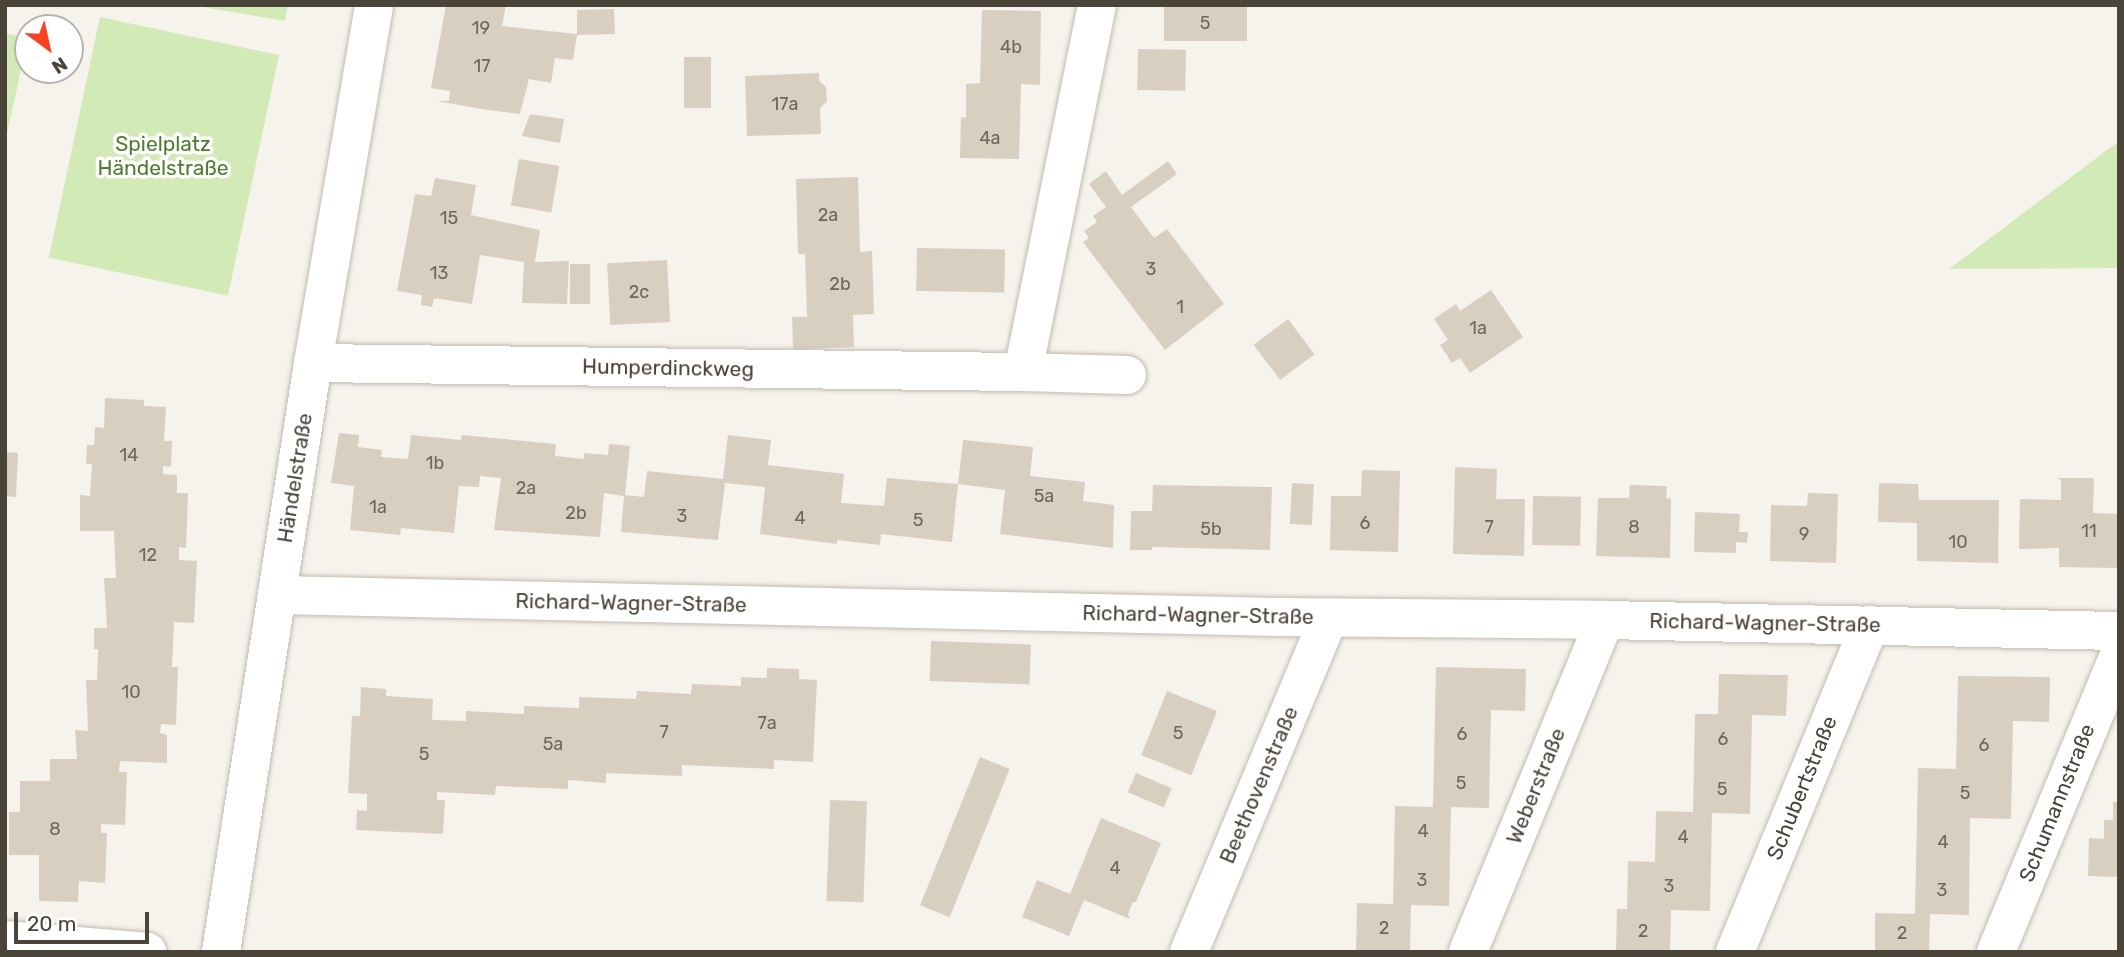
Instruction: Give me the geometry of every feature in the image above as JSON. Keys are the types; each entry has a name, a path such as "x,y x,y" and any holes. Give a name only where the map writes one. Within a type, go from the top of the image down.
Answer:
{"street":[{"name":"Händelstraße","path":"221,952 313,363 374,5"},
{"path":"1023,372 1097,5"},
{"name":"Humperdinckweg","path":"313,363 1127,374"},
{"name":"Richard-Wagner-Straße","path":"277,595 1329,618 1605,620 2119,631"},
{"name":"Beethovenstraße","path":"1189,952 1329,618"},
{"name":"Weberstraße","path":"1468,952 1605,620"},
{"name":"Schubertstraße","path":"1735,952 1870,625"},
{"name":"Schumannstraße","path":"1996,952 2119,654"},
{"path":"5,940 146,952"}],"green space":[{"path":"191,5 288,5 285,21"},
{"name":"Spielplatz Händelstraße","path":"100,17 279,55 228,296 49,258"},
{"path":"5,33 14,35 14,84 18,84 5,137"},
{"path":"2119,141 2119,268 1949,269"}],"building":[{"path":"446,5 506,5 502,26 577,34 577,10 614,9 615,34 577,35 573,60 555,58 551,83 529,79 520,114 488,110 436,101 449,101 450,91 431,88"},
{"path":"1164,5 1247,5 1247,41 1164,41"},
{"path":"982,10 1041,11 1040,85 1021,84 1019,159 960,158 961,117 966,118 966,84 980,83"},
{"path":"1138,49 1186,50 1185,91 1137,90"},
{"path":"684,57 711,57 711,108 684,108"},
{"path":"819,73 819,81 826,87 827,101 820,108 821,134 747,136 745,76"},
{"path":"530,114 564,119 560,143 522,136"},
{"path":"519,159 559,166 551,212 511,205"},
{"path":"1168,161 1177,174 1131,207 1154,238 1167,229 1224,304 1165,350 1083,242 1089,238 1084,231 1097,222 1093,216 1106,207 1089,184 1106,171 1122,195"},
{"path":"858,177 860,252 872,251 874,314 853,315 854,347 793,349 792,317 807,317 805,254 798,254 796,179"},
{"path":"435,178 476,185 471,215 540,230 535,262 569,261 567,304 522,303 524,262 480,255 472,304 434,298 432,307 421,305 422,295 397,291 415,194 431,196"},
{"path":"917,248 1005,250 1004,293 916,291"},
{"path":"667,260 670,322 610,325 607,263"},
{"path":"570,264 590,264 590,304 570,304"},
{"path":"1491,290 1523,337 1470,373 1460,358 1452,363 1440,345 1448,340 1434,319 1456,304 1460,311"},
{"path":"1288,319 1314,354 1280,380 1254,345"},
{"path":"105,398 144,400 144,406 166,407 164,441 172,441 171,467 163,466 163,474 177,475 177,493 188,493 186,548 179,547 179,560 197,561 194,623 174,622 172,667 178,667 176,725 161,724 160,733 167,735 167,763 120,761 119,772 127,772 125,825 101,824 101,833 107,833 105,883 79,881 78,902 39,901 39,855 9,855 9,812 20,812 20,781 50,781 50,759 77,759 75,730 88,731 86,680 97,680 98,649 94,649 94,628 107,628 104,578 116,578 114,531 80,531 80,495 90,496 92,464 86,464 87,445 94,445 95,427 104,428"},
{"path":"339,433 359,435 358,447 382,450 381,457 408,459 411,435 461,440 462,435 556,444 555,456 584,459 584,453 608,455 609,444 630,446 625,495 644,497 647,471 723,479 728,435 771,440 768,465 844,474 841,503 884,506 887,478 958,484 952,542 881,534 880,545 837,540 837,544 760,534 765,487 725,483 718,540 621,532 624,496 604,493 600,537 494,530 501,478 480,476 479,487 459,486 454,533 401,528 400,535 350,530 354,486 331,483"},
{"path":"963,440 1033,447 1030,476 1085,482 1083,501 1114,505 1113,548 1000,534 1005,490 958,484"},
{"path":"5,452 18,453 16,497 5,496"},
{"path":"1455,467 1497,469 1496,499 1525,499 1524,556 1453,554"},
{"path":"1362,470 1400,471 1398,552 1330,550 1331,496 1361,496"},
{"path":"2057,478 2094,478 2093,513 2119,514 2119,568 2059,567 2059,548 2019,549 2020,499 2061,500 2061,480"},
{"path":"1292,483 1314,484 1312,525 1290,524"},
{"path":"1879,483 1918,484 1919,500 1999,500 1998,563 1917,561 1917,523 1878,522"},
{"path":"1153,485 1272,487 1270,550 1152,547 1152,550 1130,550 1131,511 1152,511"},
{"path":"1630,485 1667,486 1666,498 1671,499 1670,558 1596,556 1598,498 1629,498"},
{"path":"1808,493 1838,494 1836,563 1770,561 1771,505 1807,506"},
{"path":"1533,496 1581,497 1580,546 1532,545"},
{"path":"1695,512 1740,514 1739,532 1748,532 1747,543 1736,542 1736,553 1694,552"},
{"path":"931,641 1031,644 1030,684 930,681"},
{"path":"1436,667 1526,669 1525,711 1491,710 1489,808 1451,807 1449,906 1411,905 1410,952 1356,952 1357,903 1393,904 1395,806 1433,807"},
{"path":"767,668 799,669 799,679 817,680 813,762 774,760 774,769 682,765 682,776 606,773 606,783 568,780 568,789 496,786 495,795 437,792 437,800 445,800 443,834 356,830 357,810 367,811 367,794 348,793 352,716 360,716 361,687 386,689 386,696 433,699 432,720 466,721 466,711 524,714 524,706 579,708 579,697 636,699 637,691 691,694 692,684 741,686 741,677 767,678"},
{"path":"1719,674 1788,675 1786,716 1752,715 1750,814 1712,813 1710,911 1671,910 1670,952 1616,952 1617,909 1627,909 1628,861 1655,862 1656,811 1693,812 1695,714 1718,714"},
{"path":"1958,676 2050,677 2049,722 2013,721 2011,819 1970,818 1969,915 1930,914 1929,952 1875,952 1875,913 1915,914 1918,768 1956,769"},
{"path":"1167,691 1217,711 1191,775 1141,755"},
{"path":"980,757 1010,769 950,917 920,905"},
{"path":"1136,773 1172,788 1164,808 1128,792"},
{"path":"830,800 867,801 863,902 826,901"},
{"path":"2113,802 2119,802 2119,877 2088,876 2089,838 2104,839 2104,820 2113,820"},
{"path":"1101,818 1161,843 1136,902 1133,902 1128,914 1130,919 1084,900 1069,936 1022,917 1037,880 1070,894"}]}
